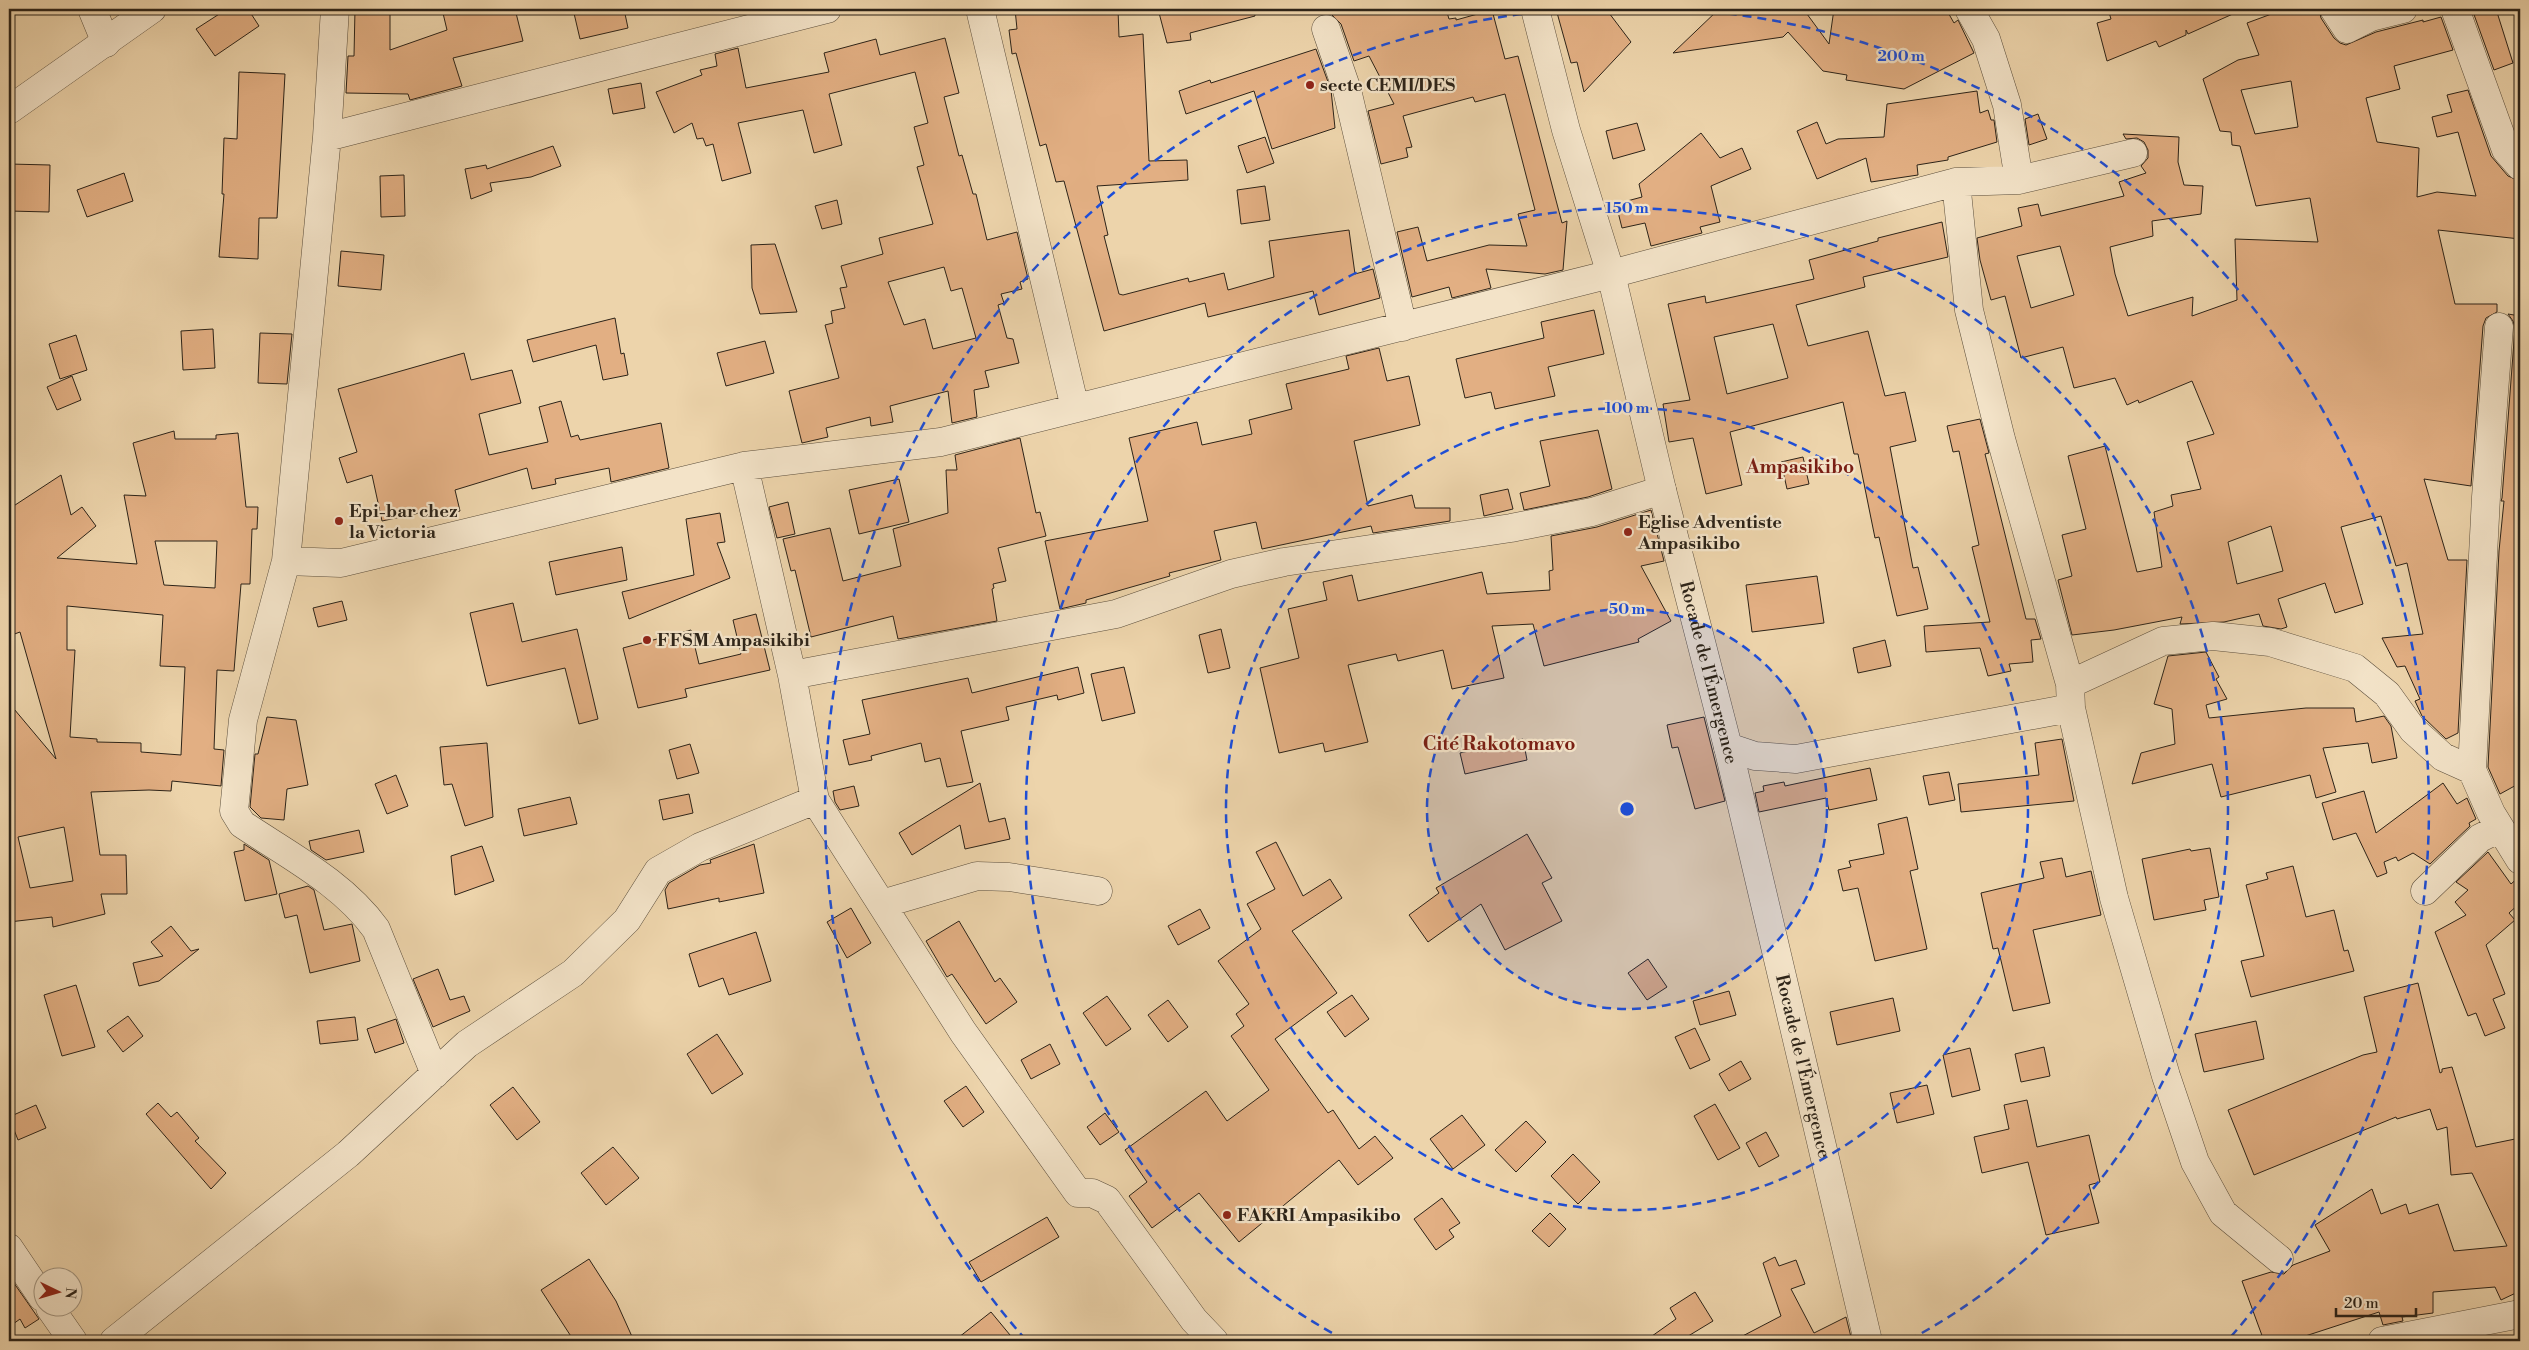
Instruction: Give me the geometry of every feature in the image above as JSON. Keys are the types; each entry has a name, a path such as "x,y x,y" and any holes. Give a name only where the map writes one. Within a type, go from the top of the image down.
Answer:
{"street":[{"path":"92,9 106,43"},
{"path":"9,110 152,9"},
{"path":"335,9 327,137 286,561 243,720 234,810 242,824 326,880 365,914 376,930 435,1074"},
{"path":"327,137 827,9"},
{"path":"980,9 1075,408"},
{"name":"Rocade de l'Émergence","path":"1535,9 1566,130 1611,274 1662,490 1728,747 1868,1341"},
{"path":"1969,9 1986,38 2007,105 2019,180"},
{"path":"2334,9 2347,29 2371,18 2403,9"},
{"path":"2455,9 2506,150 2520,166"},
{"path":"1326,29 1347,90 1403,327"},
{"path":"286,561 341,563 744,466 941,442 1611,274 1956,182 2019,180 2133,153"},
{"path":"1956,182 1968,310 2071,696 2114,898 2166,1076 2195,1162 2223,1213 2279,1258"},
{"path":"2499,327 2486,497 2472,770 2500,828 2520,860"},
{"path":"744,466 792,675 815,800 962,1032 1078,1193 1092,1193 1107,1200 1194,1320 1214,1341"},
{"path":"792,675 1116,614 1231,574 1284,562 1520,526 1592,512 1662,490"},
{"path":"1728,747 1755,756 1796,759 2071,696 2163,641 2213,636 2270,642 2355,668 2387,694 2413,730 2443,757 2472,770"},
{"path":"114,1341 348,1154 467,1044 573,973 627,920 658,871 700,847 815,800"},
{"path":"2425,891 2480,838 2500,828"},
{"path":"882,904 978,876 1010,877 1098,891"},
{"path":"9,1248 32,1282"},
{"path":"2382,1341 2520,1314"},
{"path":"57,1318 73,1341"}],"building":[{"path":"227,9 248,9 259,26 215,56 196,29"},
{"path":"355,9 390,9 390,50 447,30 442,9 515,9 523,41 453,58 462,86 410,100 408,94 346,93 348,56 354,56"},
{"path":"573,9 624,9 628,28 580,39"},
{"path":"1015,9 1118,9 1119,37 1143,34 1149,161 1187,160 1188,180 1097,186 1108,235 1104,236 1119,294 1123,295 1188,278 1189,282 1224,273 1228,290 1274,277 1269,241 1349,230 1355,274 1373,269 1380,298 1319,315 1313,291 1208,317 1205,303 1104,331 1064,181 1056,182 1046,144 1040,146 1016,53 1012,54 1009,30 1017,29"},
{"path":"1158,9 1254,9 1255,16 1190,33 1191,40 1167,43"},
{"path":"1330,9 1446,9 1449,19 1456,18 1456,20 1492,10 1505,59 1518,56 1562,223 1567,221 1563,270 1545,274 1486,269 1491,288 1452,298 1449,287 1412,297 1397,232 1418,227 1427,261 1489,245 1527,246 1518,214 1535,210 1505,94 1475,102 1473,97 1403,116 1412,147 1406,148 1408,157 1381,164 1368,111 1394,104 1369,56 1354,61 1341,24 1332,15"},
{"path":"1556,9 1606,9 1631,42 1584,92 1577,62 1571,63"},
{"path":"1719,9 1812,9 1807,14 1829,44 1834,9 1946,9 1954,23 1958,20 1974,53 1904,89 1846,80 1847,75 1823,71 1788,32 1783,37 1673,53"},
{"path":"2108,9 2244,9 2188,34 2186,30 2186,35 2159,47 2156,41 2107,61 2097,23 2111,19"},
{"path":"2285,9 2319,9 2321,18 2334,38 2346,45 2376,32 2441,17 2453,50 2394,66 2400,89 2366,98 2377,142 2419,148 2417,197 2437,192 2476,196 2458,132 2437,137 2432,117 2452,112 2447,95 2468,90 2491,156 2508,176 2520,181 2520,239 2438,230 2455,304 2497,304 2497,312 2486,318 2483,326 2471,486 2424,479 2448,560 2467,560 2458,733 2446,739 2422,716 2415,701 2420,699 2405,666 2397,667 2382,638 2423,634 2407,563 2396,566 2381,516 2341,527 2363,604 2335,613 2325,583 2278,599 2287,627 2281,629 2263,626 2259,614 2224,622 2180,624 2182,617 2114,630 2072,635 2058,580 2072,576 2062,535 2086,529 2068,456 2105,446 2137,572 2162,567 2154,512 2173,506 2171,495 2201,489 2187,442 2214,434 2192,381 2139,403 2138,400 2127,405 2115,378 2074,388 2063,347 2021,358 2005,296 1991,300 1980,260 1977,238 2022,226 2018,208 2038,204 2041,216 2124,196 2119,182 2146,173 2141,166 2148,158 2148,150 2144,142 2137,138 2126,139 2123,134 2179,137 2178,162 2184,185 2203,186 2201,214 2152,221 2153,236 2110,247 2115,274 2128,316 2193,297 2192,316 2237,300 2235,239 2318,242 2310,198 2256,206 2240,146 2232,145 2231,132 2220,131 2203,79 2238,60 2259,55 2247,23","holes":["2291,81 2298,127 2255,134 2241,90","2060,246 2074,295 2031,308 2017,256","2271,526 2283,571 2237,584 2228,542"]},
{"path":"2472,9 2496,9 2513,63 2494,70"},
{"path":"945,38 959,93 944,97 959,156 962,155 973,194 976,194 987,240 1017,232 1028,279 1020,282 1022,289 1001,294 1004,303 998,305 1007,338 1013,339 1019,363 985,371 989,387 974,390 977,417 952,423 948,391 890,406 893,422 871,426 870,417 826,428 828,437 802,443 789,391 839,378 825,325 833,323 831,311 845,308 840,288 847,287 841,266 883,254 879,238 933,224 917,167 924,165 914,127 928,123 915,72 829,94 842,145 814,153 803,110 738,123 751,173 722,181 713,144 706,146 703,138 697,139 692,123 674,133 656,92 702,75 700,70 717,66 715,54 738,48 746,88 829,72 824,53 876,39 880,55","holes":["944,267 951,291 962,288 976,338 933,349 925,319 904,325 888,282"]},
{"path":"1316,49 1331,90 1335,128 1272,149 1254,91 1186,114 1179,91 1210,80 1211,83"},
{"path":"239,72 285,74 277,218 259,218 258,259 219,257 224,194 222,194 224,138 237,139"},
{"path":"641,83 645,108 613,114 608,89"},
{"path":"1977,91 1980,113 1988,110 1991,120 1994,120 1997,142 1948,157 1948,160 1917,165 1918,175 1871,182 1866,158 1817,179 1797,131 1817,122 1826,144 1838,139 1884,137 1887,104"},
{"path":"2038,114 2047,139 2029,145 2025,119"},
{"path":"1637,123 1645,150 1613,159 1606,131"},
{"path":"1701,133 1720,158 1742,148 1751,169 1711,186 1720,222 1700,227 1702,233 1651,246 1645,223 1622,228 1616,204 1642,197 1639,184"},
{"path":"1265,137 1274,163 1247,173 1238,146"},
{"path":"553,146 561,166 531,177 490,183 492,191 471,199 465,169 486,165 487,169"},
{"path":"9,164 50,165 49,212 9,211"},
{"path":"124,173 133,201 87,217 77,190"},
{"path":"404,175 405,216 381,217 380,176"},
{"path":"1265,186 1270,220 1241,224 1237,190"},
{"path":"837,200 842,224 822,229 815,206"},
{"path":"1942,222 1948,257 1863,277 1865,287 1796,305 1808,346 1868,331 1885,396 1905,392 1916,441 1890,447 1913,568 1918,567 1928,609 1897,616 1879,537 1875,538 1858,454 1854,454 1843,402 1730,432 1742,485 1706,494 1693,438 1669,442 1663,404 1690,400 1668,304 1705,296 1706,303 1814,279 1809,260 1878,241 1878,238","holes":["1773,324 1788,378 1727,394 1714,337"]},
{"path":"775,244 797,312 760,314 752,288 751,245"},
{"path":"341,251 384,255 381,290 338,286"},
{"path":"1594,310 1604,354 1548,367 1555,396 1495,409 1491,392 1465,398 1456,359 1544,338 1541,322"},
{"path":"2508,314 2520,316 2520,783 2500,794 2488,767 2499,551 2504,501 2501,501 2515,328"},
{"path":"615,318 621,354 624,353 628,375 603,380 596,345 533,362 527,340"},
{"path":"213,329 215,368 183,370 181,331"},
{"path":"260,333 292,334 287,384 258,383"},
{"path":"76,335 87,370 60,379 49,344"},
{"path":"765,341 774,373 726,386 717,353"},
{"path":"1379,348 1387,381 1409,376 1420,425 1354,441 1368,506 1412,495 1415,508 1450,508 1450,521 1373,533 1371,526 1262,549 1256,522 1214,531 1221,560 1169,573 1170,576 1086,600 1086,603 1060,609 1045,541 1148,521 1129,438 1197,422 1202,445 1252,434 1249,420 1292,409 1286,384 1349,369 1346,356"},
{"path":"464,353 471,380 512,370 521,403 479,414 489,455 548,442 539,407 561,401 571,437 578,435 580,440 661,423 669,468 611,482 609,468 555,479 556,484 532,489 527,468 455,490 460,511 440,516 438,509 382,521 372,475 347,483 339,458 357,452 338,389"},
{"path":"72,376 81,400 57,410 47,387"},
{"path":"1980,419 1989,453 1985,454 2026,619 2035,619 2041,639 2031,640 2033,662 2009,664 2011,671 1988,676 1980,648 1926,652 1924,626 1990,622 1972,547 1979,545 1959,451 1953,452 1947,426"},
{"path":"1598,430 1612,489 1588,497 1524,510 1520,493 1550,486 1540,441"},
{"path":"174,431 175,439 216,439 216,435 238,433 246,507 258,507 257,529 252,529 250,584 241,584 234,671 217,670 214,749 224,750 221,786 172,781 171,791 91,792 100,855 126,855 127,894 101,894 105,914 53,927 52,917 9,922 9,703 56,759 20,632 9,636 9,509 61,475 71,515 82,507 96,526 57,558 137,564 124,495 146,496 133,443","holes":["155,541 217,541 215,588 164,585","67,606 163,615 160,666 185,667 181,755 141,752 141,743 97,742 97,739 70,737 75,650 67,650","64,827 73,881 30,888 18,837"]},
{"path":"1020,438 1036,513 1040,512 1046,536 998,548 1006,581 993,584 994,588 992,589 997,621 898,639 893,616 811,637 795,570 791,571 783,539 830,528 843,581 901,566 893,529 948,513 946,470 957,470 955,455"},
{"path":"1803,457 1809,484 1787,489 1781,462"},
{"path":"899,479 909,522 859,534 849,490"},
{"path":"1508,489 1513,509 1484,516 1480,495"},
{"path":"788,502 795,534 777,538 769,507"},
{"path":"1651,510 1664,561 1641,566 1671,621 1638,639 1639,642 1544,666 1533,624 1492,626 1504,678 1452,689 1443,650 1398,661 1396,654 1348,665 1368,742 1325,752 1323,743 1279,753 1260,668 1299,658 1288,609 1327,600 1323,582 1352,575 1358,601 1482,572 1487,594 1550,590 1549,571 1553,570 1551,536 1597,527"},
{"path":"720,513 725,542 717,543 730,578 629,619 622,592 694,575 686,519"},
{"path":"622,547 627,580 556,595 549,562"},
{"path":"1817,576 1824,623 1752,632 1746,585"},
{"path":"342,601 347,620 318,627 313,608"},
{"path":"513,603 522,642 577,629 598,719 579,724 565,668 487,686 470,613"},
{"path":"756,614 770,670 685,689 687,697 638,708 623,648 691,630 699,664 741,654 733,620"},
{"path":"1221,629 1230,668 1208,673 1199,635"},
{"path":"1885,640 1891,666 1858,673 1853,648"},
{"path":"2206,652 2219,677 2216,679 2227,699 2206,705 2209,718 2306,708 2354,708 2356,722 2384,716 2391,726 2397,758 2372,763 2368,743 2323,748 2336,792 2316,798 2310,775 2221,797 2212,764 2132,784 2141,753 2175,744 2172,709 2154,704 2168,656"},
{"path":"1078,667 1084,693 1058,700 1057,695 1006,707 1009,720 961,731 973,782 947,787 940,758 925,762 921,743 871,756 872,760 849,765 843,740 870,734 862,700 968,678 972,693"},
{"path":"1124,667 1135,713 1102,721 1091,674"},
{"path":"267,717 296,720 308,785 287,789 284,820 261,818 250,807 255,754 258,754"},
{"path":"1704,717 1725,801 1695,809 1678,747 1672,748 1667,725"},
{"path":"1523,739 1527,760 1465,774 1460,753"},
{"path":"2062,739 2074,801 1961,812 1958,784 2039,775 2035,743"},
{"path":"487,743 493,817 465,826 452,784 444,785 440,747"},
{"path":"690,744 699,773 677,779 669,750"},
{"path":"1870,768 1877,800 1829,810 1826,798 1759,812 1755,793 1764,791 1763,786 1784,782 1785,786"},
{"path":"1949,772 1955,800 1929,805 1923,776"},
{"path":"396,775 408,806 387,814 375,784"},
{"path":"980,783 989,822 1005,818 1010,839 965,849 960,825 912,855 899,833"},
{"path":"2443,783 2457,804 2467,798 2476,819 2469,823 2470,826 2430,864 2413,853 2398,861 2396,857 2384,862 2387,873 2377,877 2356,833 2333,840 2322,803 2364,791 2376,833"},
{"path":"854,786 859,806 840,810 835,802 833,791"},
{"path":"689,794 693,813 663,820 659,800"},
{"path":"570,797 577,824 524,836 518,809"},
{"path":"1907,817 1918,869 1910,871 1927,949 1875,961 1858,888 1843,891 1838,870 1851,867 1849,861 1884,854 1878,824"},
{"path":"359,830 364,852 326,860 311,850 309,841"},
{"path":"1527,834 1552,878 1542,883 1562,921 1505,950 1481,904 1428,942 1409,915 1439,893 1436,888"},
{"path":"1276,842 1303,896 1330,879 1342,898 1292,931 1337,993 1275,1039 1328,1113 1333,1110 1359,1149 1375,1136 1393,1158 1358,1185 1339,1160 1239,1242 1199,1193 1152,1228 1129,1196 1147,1182 1125,1150 1206,1091 1227,1121 1269,1090 1231,1036 1244,1026 1236,1014 1249,1004 1218,961 1261,929 1247,904 1275,889 1256,852"},
{"path":"244,844 269,860 277,894 245,901 234,852 244,850"},
{"path":"754,844 764,893 719,902 719,898 668,909 665,890 669,883 700,865 711,863 710,860"},
{"path":"482,846 494,881 455,895 451,856"},
{"path":"2210,848 2219,897 2204,900 2206,910 2154,920 2142,859 2190,849 2191,851"},
{"path":"2488,852 2511,884 2520,876 2520,903 2509,913 2515,920 2486,945 2505,994 2493,999 2505,1028 2485,1036 2476,1013 2468,1016 2435,932 2466,915 2455,902 2468,890 2456,882"},
{"path":"2062,858 2066,877 2091,871 2101,915 2033,930 2050,1003 2013,1011 1998,948 1993,949 1981,893 2044,878 2040,862"},
{"path":"2293,866 2306,917 2334,910 2344,951 2348,950 2354,971 2251,997 2241,961 2264,956 2246,885 2268,879 2266,873"},
{"path":"308,886 314,890 324,930 352,924 360,961 310,973 297,915 285,918 279,894"},
{"path":"851,908 871,943 847,958 827,922"},
{"path":"1200,909 1210,928 1178,945 1168,926"},
{"path":"959,921 995,982 1000,978 1017,1002 986,1024 952,974 947,977 926,941"},
{"path":"171,926 191,951 199,949 159,981 139,986 133,963 163,956 151,942"},
{"path":"756,932 771,981 729,995 723,978 699,987 689,954"},
{"path":"1648,959 1667,987 1647,1000 1628,973"},
{"path":"438,969 450,1000 464,996 470,1011 433,1027 413,979"},
{"path":"2418,983 2440,1073 2442,1069 2452,1067 2476,1147 2520,1138 2520,1291 2501,1300 2495,1287 2433,1292 2433,1313 2402,1317 2403,1321 2383,1325 2379,1312 2290,1341 2264,1341 2242,1281 2271,1272 2284,1274 2293,1265 2330,1251 2315,1225 2372,1189 2381,1214 2406,1204 2409,1214 2438,1204 2454,1251 2507,1246 2472,1173 2451,1175 2447,1127 2437,1130 2430,1109 2397,1119 2396,1117 2254,1175 2228,1110 2363,1055 2377,1052 2364,997"},
{"path":"76,985 95,1047 62,1056 44,995"},
{"path":"1729,991 1736,1015 1700,1025 1693,1001"},
{"path":"1352,995 1369,1019 1345,1037 1327,1012"},
{"path":"1107,996 1131,1029 1106,1046 1083,1013"},
{"path":"1893,998 1900,1031 1837,1045 1830,1012"},
{"path":"1168,1000 1188,1027 1168,1042 1148,1015"},
{"path":"128,1016 143,1036 123,1052 107,1031"},
{"path":"355,1017 358,1040 320,1044 317,1021"},
{"path":"396,1019 404,1043 375,1053 367,1029"},
{"path":"2256,1021 2264,1059 2204,1072 2195,1034"},
{"path":"1695,1028 1710,1060 1690,1069 1675,1037"},
{"path":"717,1034 743,1074 712,1094 687,1054"},
{"path":"1050,1044 1060,1064 1031,1079 1021,1060"},
{"path":"2044,1047 2050,1076 2021,1082 2015,1054"},
{"path":"1970,1048 1980,1090 1952,1097 1943,1055"},
{"path":"1741,1061 1751,1079 1729,1091 1719,1074"},
{"path":"1927,1085 1934,1114 1897,1123 1890,1093"},
{"path":"966,1086 984,1112 963,1127 944,1101"},
{"path":"513,1087 540,1122 517,1140 490,1105"},
{"path":"2027,1100 2037,1147 2089,1135 2100,1182 2089,1185 2099,1223 2046,1235 2028,1162 1982,1173 1974,1137 2009,1129 2004,1105"},
{"path":"158,1103 171,1117 177,1112 199,1138 195,1141 226,1173 211,1189 146,1114"},
{"path":"1715,1104 1740,1148 1718,1160 1694,1116"},
{"path":"36,1105 46,1128 18,1140 9,1117"},
{"path":"1105,1113 1119,1132 1100,1145 1087,1127"},
{"path":"1462,1115 1485,1145 1453,1169 1430,1139"},
{"path":"1526,1121 1546,1142 1516,1172 1495,1150"},
{"path":"1766,1132 1779,1156 1759,1167 1746,1143"},
{"path":"613,1147 639,1178 606,1205 581,1173"},
{"path":"1573,1154 1600,1182 1578,1204 1551,1176"},
{"path":"1442,1198 1460,1223 1449,1230 1454,1237 1436,1250 1414,1219"},
{"path":"1550,1213 1566,1229 1549,1247 1532,1231"},
{"path":"1047,1217 1059,1237 981,1282 969,1262"},
{"path":"1775,1257 1779,1266 1796,1260 1805,1284 1791,1289 1814,1333 1846,1317 1852,1341 1733,1341 1781,1316 1763,1263"},
{"path":"589,1259 616,1301 634,1341 574,1341 541,1290"},
{"path":"9,1276 32,1309 32,1318 39,1319 25,1328 20,1319 9,1327"},
{"path":"1695,1292 1713,1321 1680,1341 1645,1341 1676,1319 1670,1308"},
{"path":"991,1312 1015,1341 954,1341"}],"place":[{"name":"secte CEMI/DES","path":"1310,85"},
{"name":"Epi-bar chez la Victoria","path":"339,521"},
{"name":"Eglise Adventiste Ampasikibo","path":"1628,532"},
{"name":"FFSM Ampasikibi","path":"647,640"},
{"name":"FAKRI Ampasikibo","path":"1227,1215"}],"district":[{"name":"Ampasikibo","path":"1800,466"},
{"name":"Cité Rakotomavo","path":"1499,743"}]}
